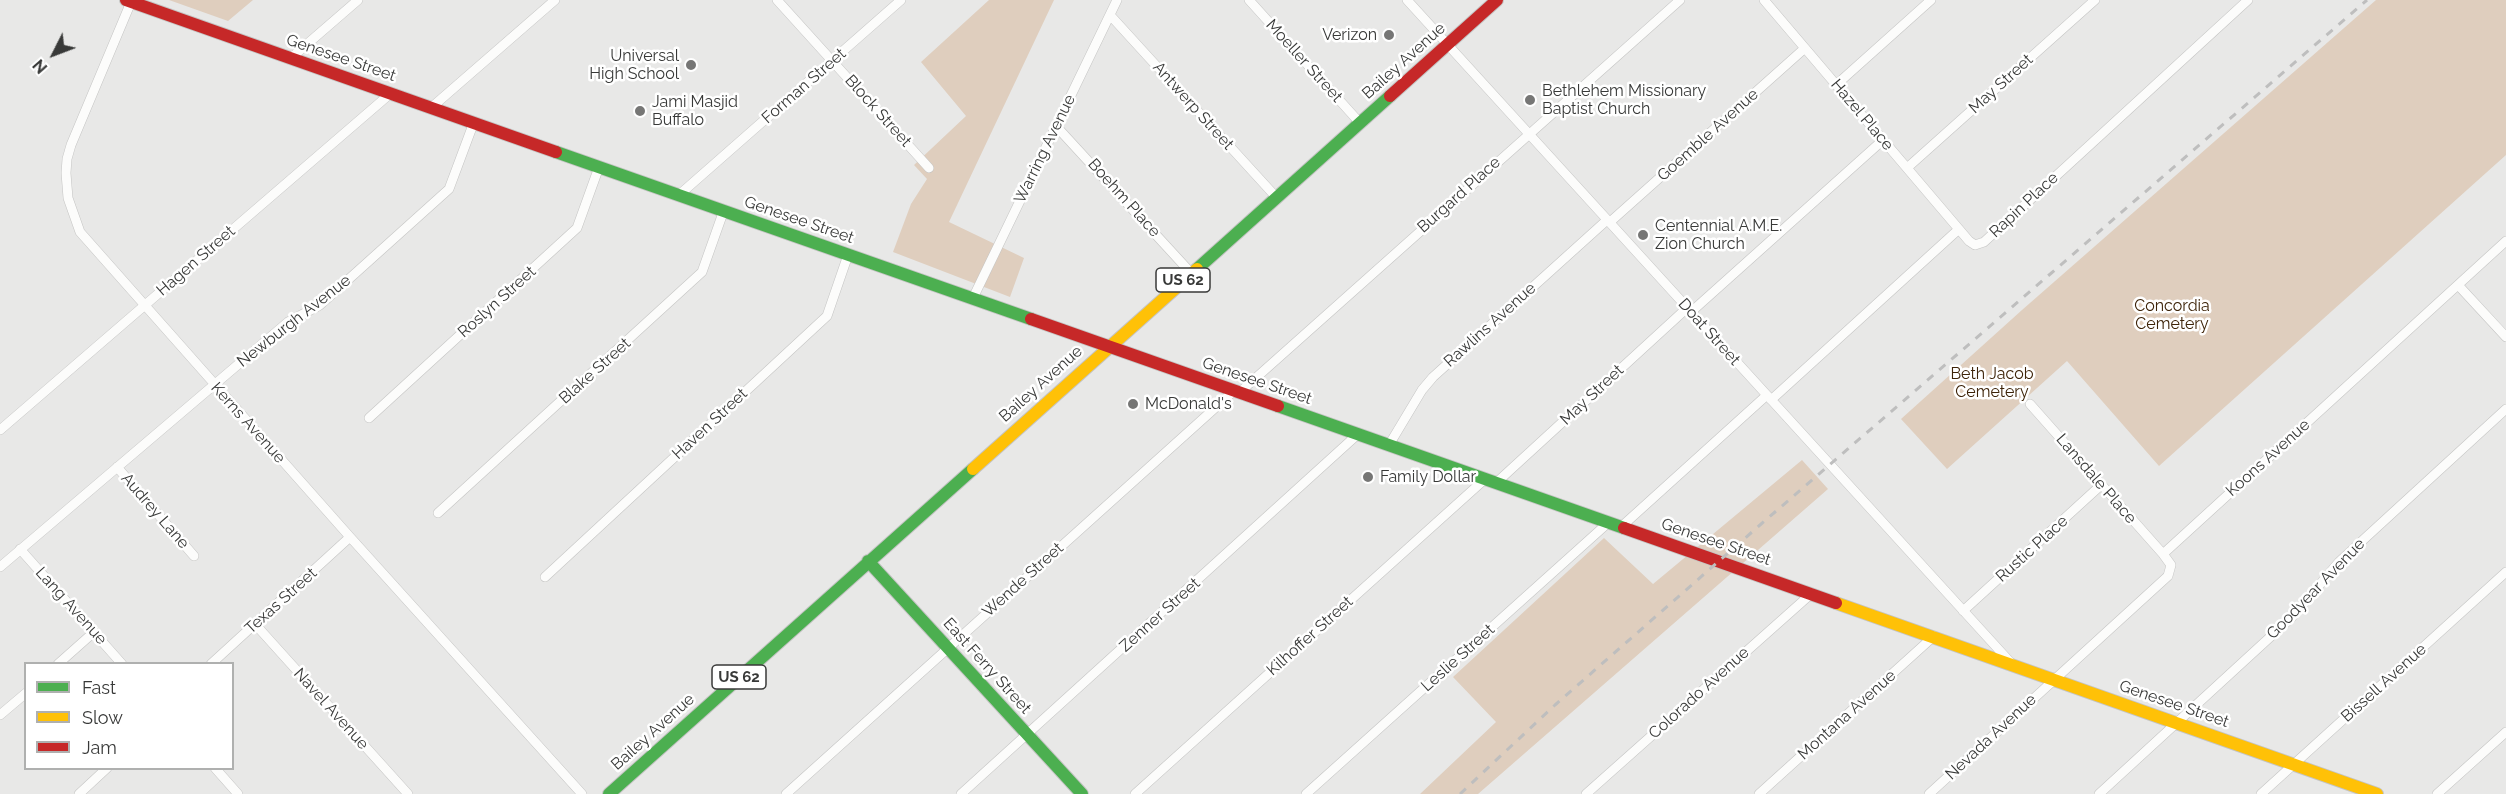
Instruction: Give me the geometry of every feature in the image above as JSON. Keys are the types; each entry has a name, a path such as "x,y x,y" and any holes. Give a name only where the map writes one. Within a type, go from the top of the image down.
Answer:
{"main road":[{"name":"Bailey Avenue","path":"609,794 1497,0"},
{"name":"Genesee Street","path":"129,1 2377,794"},
{"name":"East Ferry Street","path":"868,561 1082,794"}],"street":[{"path":"291,58 358,0"},
{"path":"432,107 555,0"},
{"name":"Block Street","path":"777,0 930,168"},
{"name":"Forman Street","path":"679,195 901,0"},
{"name":"Warring Avenue","path":"973,298 1117,0"},
{"name":"Moeller Street","path":"1249,0 1360,123"},
{"name":"Doat Street","path":"1407,0 2011,663"},
{"name":"Burgard Place","path":"1237,391 1680,0"},
{"name":"Hazel Place","path":"1764,0 1959,229"},
{"path":"1836,85 1930,0"},
{"name":"May Street","path":"1907,168 2095,0"},
{"name":"Rapin Place","path":"1959,229 1972,244 1984,242 2248,0"},
{"name":"Kerns Avenue","path":"129,1 71,145 66,188 72,213 80,232 350,537 582,794"},
{"name":"Antwerp Street","path":"1110,15 1276,197"},
{"name":"Goemble Avenue","path":"1609,221 1805,48"},
{"name":"Hagen Street","path":"0,430 391,93"},
{"name":"Newburgh Avenue","path":"0,567 288,322 320,305 449,189 474,122"},
{"name":"Boehm Place","path":"1056,126 1191,273"},
{"name":"May Street","path":"1490,481 1883,140"},
{"name":"Roslyn Street","path":"369,418 577,228 599,167"},
{"name":"Blake Street","path":"438,513 702,272 724,210"},
{"name":"Rawlins Avenue","path":"1389,445 1433,377 1609,221"},
{"path":"1622,527 1959,229"},
{"name":"Koons Avenue","path":"2163,554 2506,241"},
{"name":"Haven Street","path":"545,577 827,316 848,255"},
{"path":"2458,285 2506,338"},
{"name":"Wende Street","path":"786,794 1237,391"},
{"name":"Lansdale Place","path":"2030,404 2088,468 2100,486 2163,554"},
{"name":"Goodyear Avenue","path":"2099,794 2295,615 2316,586 2339,562 2506,409"},
{"name":"Zenner Street","path":"961,794 1358,434"},
{"name":"Audrey Lane","path":"117,467 194,556"},
{"name":"Kilhoffer Street","path":"1135,794 1490,481"},
{"name":"Rustic Place","path":"1963,611 2100,486"},
{"name":"Leslie Street","path":"1306,794 1608,522"},
{"name":"Texas Street","path":"212,662 350,537"},
{"name":"Lang Avenue","path":"21,549 121,662"},
{"path":"2054,679 2168,576 2171,565 2163,554"},
{"name":"Bissell Avenue","path":"2261,794 2506,572"},
{"name":"Colorado Avenue","path":"1586,794 1812,593"},
{"name":"Navel Avenue","path":"255,624 408,794"},
{"path":"59,662 94,632"},
{"name":"Montana Avenue","path":"1759,794 1934,636"},
{"name":"Nevada Avenue","path":"1929,794 2054,679"},
{"path":"0,715 24,695"},
{"path":"2437,794 2506,732"},
{"path":"79,794 105,770"},
{"path":"217,770 238,794"}],"green space":[{"path":"169,0 253,0 228,21"},
{"path":"989,0 1054,0 949,222 1024,258 1010,297 893,252 911,204 927,179 914,165 966,116 921,62"},
{"name":"Concordia Cemetery","path":"2376,0 2506,0 2506,155 2159,466 2067,361 1947,469 1901,419"},
{"path":"1802,460 1828,489 1478,794 1420,794 1496,722 1453,677 1604,538 1653,584"}],"railway":[{"path":"1460,794 1555,705 1760,525 2367,0"}],"traffic: fast":[{"path":"1197,269 1390,96"},
{"path":"556,152 1031,319"},
{"path":"1278,406 1624,528"},
{"path":"609,794 973,469"},
{"path":"868,561 1082,794"}],"traffic: slow":[{"path":"973,469 1197,269"},
{"path":"1836,603 2377,794"}],"traffic: jam":[{"path":"126,0 556,152"},
{"path":"1390,96 1497,0"},
{"path":"1031,319 1278,406"},
{"path":"1624,528 1836,603"}],"place":[{"name":"Verizon","path":"1389,35"},
{"name":"Universal High School","path":"691,65"},
{"name":"Bethlehem Missionary Baptist Church","path":"1530,100"},
{"name":"Jami Masjid Buffalo","path":"640,111"},
{"name":"Centennial A.M.E. Zion Church","path":"1643,235"},
{"name":"McDonald's","path":"1133,404"},
{"name":"Family Dollar","path":"1368,477"}],"park label":[{"name":"Beth Jacob Cemetery","path":"1992,383"}]}
